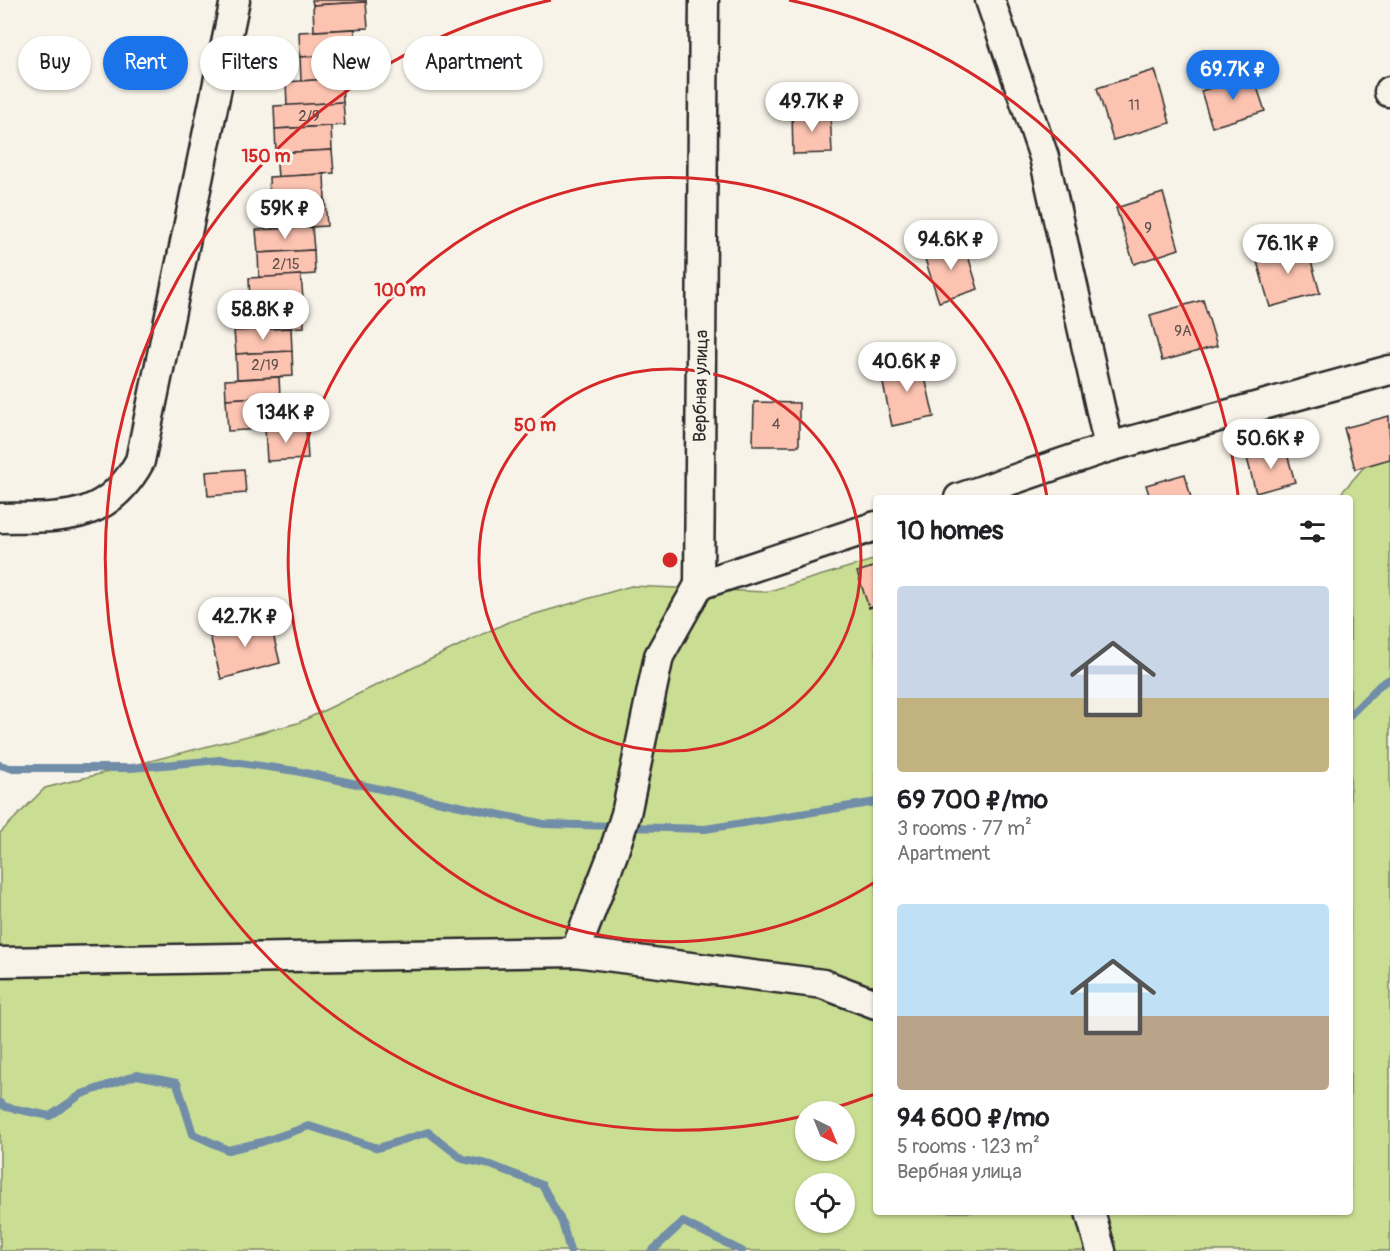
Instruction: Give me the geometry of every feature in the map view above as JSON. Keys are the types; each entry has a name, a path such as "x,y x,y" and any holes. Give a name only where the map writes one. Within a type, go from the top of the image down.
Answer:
{"street":[{"path":"0,518 64,517 90,510 114,496 132,477 140,461 235,0"},
{"name":"Вербная улица","path":"699,585 704,0"},
{"path":"990,0 1044,157 1109,447"},
{"path":"968,495 1109,447 1390,370"},
{"path":"575,952 626,814 659,656 699,585 873,527"},
{"path":"0,962 575,952 823,984 873,1003"},
{"path":"1091,1215 1101,1251"}],"green space":[{"path":"1390,437 1390,1251 0,1251 0,833 45,788 298,723 508,622 631,586 766,592 873,560 873,1215 1353,1215 1353,495 1340,495"}],"building":[{"path":"312,0 366,0 366,2 313,5"},
{"path":"366,2 368,28 314,31 313,5"},
{"path":"355,29 355,36 311,36 311,56 300,57 299,32"},
{"path":"311,56 311,80 301,81 300,57"},
{"path":"1155,70 1170,123 1113,140 1097,88"},
{"path":"1253,75 1265,111 1212,127 1201,91"},
{"path":"311,80 311,90 342,90 343,102 287,106 286,90 299,90 299,81"},
{"path":"343,102 345,125 275,129 274,106"},
{"path":"830,111 832,153 793,154 792,112"},
{"path":"331,126 332,150 276,153 275,129"},
{"path":"332,150 334,173 278,177 276,153"},
{"path":"324,174 325,199 270,202 269,177"},
{"path":"1163,193 1179,249 1134,264 1116,208"},
{"path":"325,199 327,226 272,229 270,202"},
{"path":"312,227 314,250 258,253 256,230"},
{"path":"963,239 978,289 939,302 923,253"},
{"path":"1306,243 1320,293 1270,307 1256,258"},
{"path":"314,250 315,274 259,278 258,253"},
{"path":"301,275 303,299 250,302 249,278"},
{"path":"303,299 304,327 252,330 250,302"},
{"path":"1203,300 1217,346 1162,361 1150,315"},
{"path":"291,328 292,351 236,354 234,331"},
{"path":"292,351 293,376 237,379 236,354"},
{"path":"921,360 934,417 892,426 880,369"},
{"path":"279,377 280,396 226,399 225,380"},
{"path":"280,396 281,428 228,431 226,399"},
{"path":"754,402 799,403 799,446 753,446"},
{"path":"1389,416 1390,459 1355,469 1344,428"},
{"path":"306,427 308,459 267,461 265,429"},
{"path":"1285,447 1295,482 1256,493 1247,458"},
{"path":"244,469 246,493 208,496 206,472"},
{"path":"1185,474 1190,495 1149,495 1146,485"},
{"path":"873,567 873,607 869,608 857,572"},
{"path":"269,617 280,663 221,679 209,632"}],"waterway":[{"path":"1353,712 1380,685 1390,679"},
{"path":"0,765 10,768 131,768 219,760 296,771 544,824 616,826"},
{"path":"628,827 705,829 873,802"},
{"path":"0,1103 6,1107 50,1116 82,1094 137,1075 177,1083 193,1134 228,1150 262,1142 309,1126 378,1148 428,1132 463,1159 491,1165 542,1185 562,1222 570,1251"},
{"path":"652,1251 683,1222 742,1251"}]}
